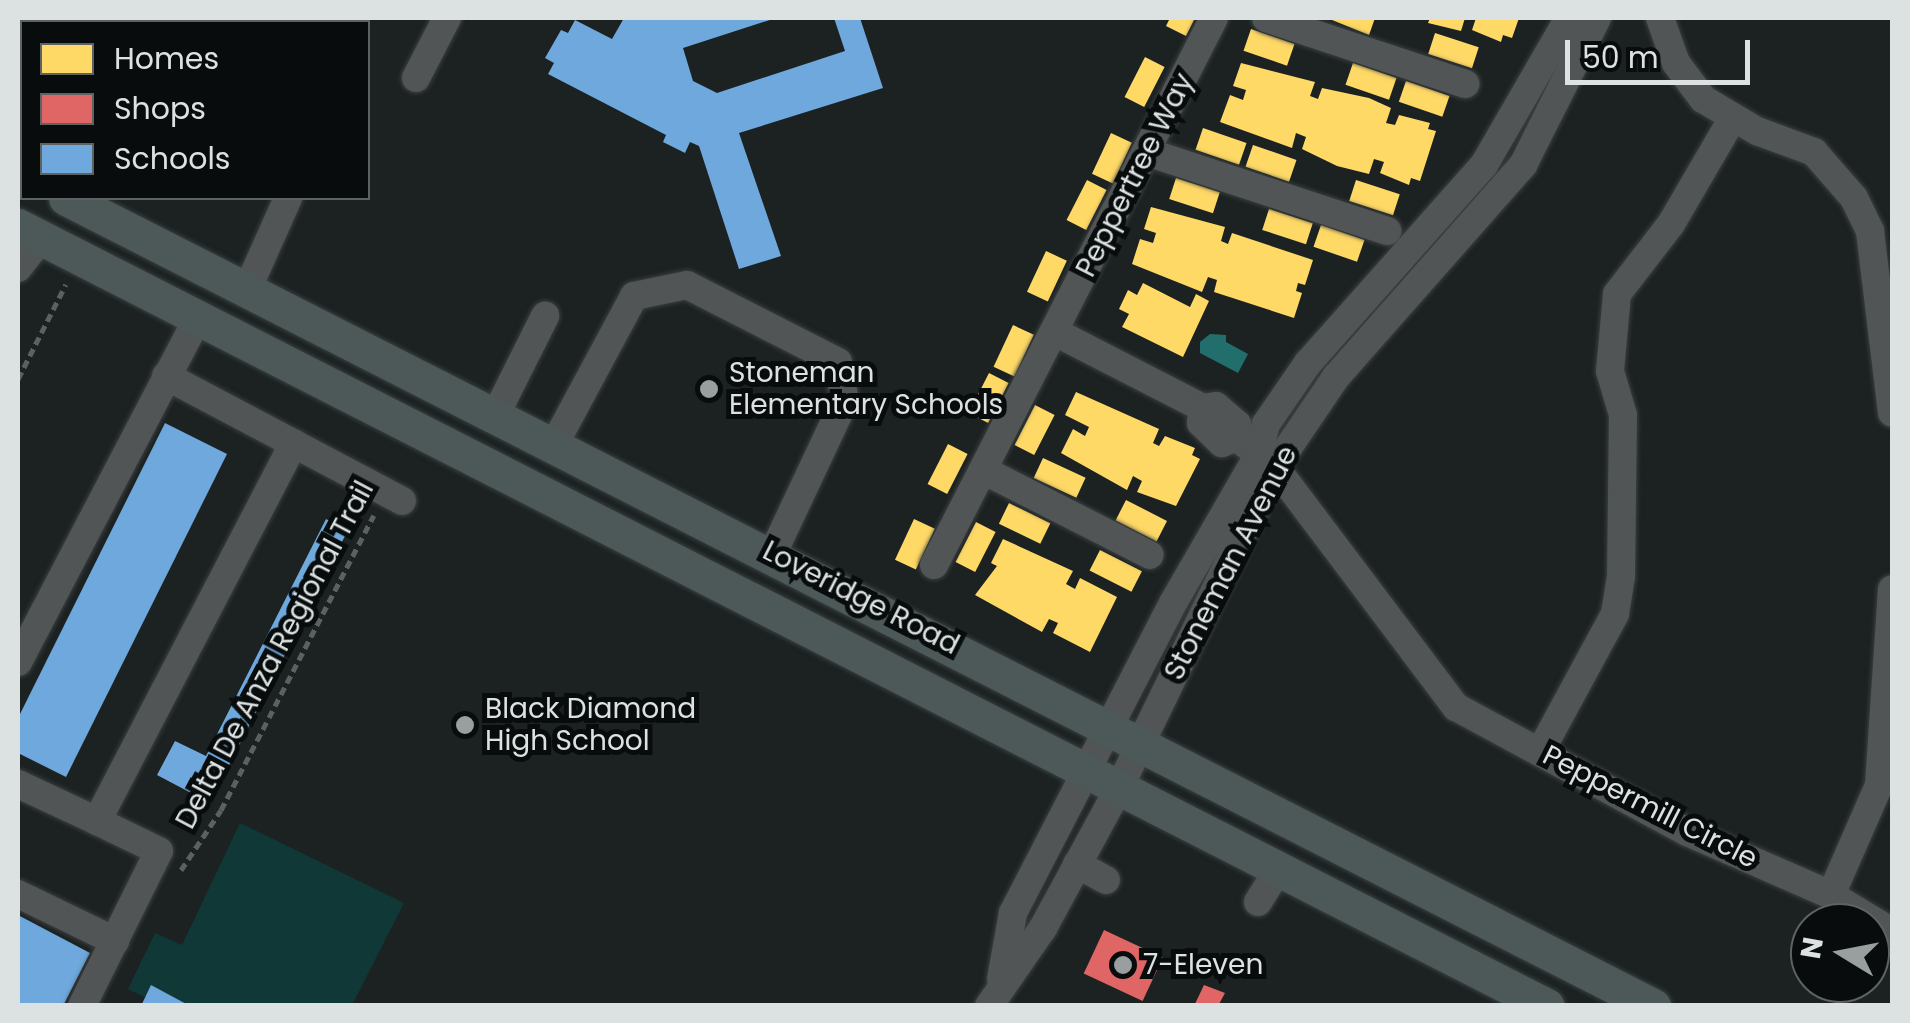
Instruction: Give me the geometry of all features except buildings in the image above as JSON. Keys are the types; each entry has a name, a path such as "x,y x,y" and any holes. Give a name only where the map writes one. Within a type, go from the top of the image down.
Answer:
{"main road":[{"name":"Loveridge Road","path":"73,201 773,553 1653,1006"},
{"path":"30,232 73,201"},
{"name":"Loveridge Road","path":"30,232 1547,1006"}],"street":[{"path":"416,78 447,18"},
{"name":"Peppertree Way","path":"934,565 1214,18"},
{"path":"1266,18 1465,84"},
{"name":"Stoneman Avenue","path":"1266,462 1266,424 1308,363 1484,165 1569,18"},
{"name":"Stoneman Avenue","path":"995,995 1013,912 1086,770 1125,733 1266,462 1522,166 1597,18"},
{"path":"1660,18 1676,63 1703,99 1732,119 1814,152 1854,198 1870,231 1892,413"},
{"path":"1540,752 1614,614 1621,578 1623,415 1610,371 1618,294 1671,224 1732,119"},
{"path":"1147,152 1387,230"},
{"path":"247,290 287,200"},
{"path":"18,268 30,232"},
{"path":"555,443 634,296 688,285 838,362 846,400 773,553"},
{"path":"496,414 545,316"},
{"path":"18,662 198,317"},
{"path":"1055,332 1203,408 1216,406 1237,424 1236,437 1266,462"},
{"path":"166,376 394,497"},
{"path":"97,821 294,443"},
{"name":"Peppermill Circle","path":"1266,462 1456,707 1687,832 1831,896 1892,932"},
{"path":"983,470 1150,555"},
{"path":"1831,896 1879,785 1892,589"},
{"name":"Stoneman Avenue","path":"995,995 1044,928 1120,786 1125,733"},
{"path":"18,784 160,851 82,1006"},
{"path":"1077,864 1106,880"},
{"path":"1258,902 1279,868"},
{"path":"18,894 114,941"}],"path":[{"path":"18,379 78,258"},
{"name":"Delta De Anza Regional Trail","path":"179,873 220,810 394,497"}],"shaded area":[{"path":"1210,334 1226,335 1226,342 1248,354 1238,373 1200,353 1200,342"},
{"path":"240,823 404,903 352,1005 161,1005 128,989 155,933 182,945"}],"place":[{"name":"Stoneman Elementary Schools","path":"709,389"},
{"name":"Black Diamond High School","path":"465,725"},
{"name":"7-Eleven","path":"1123,965"}]}
